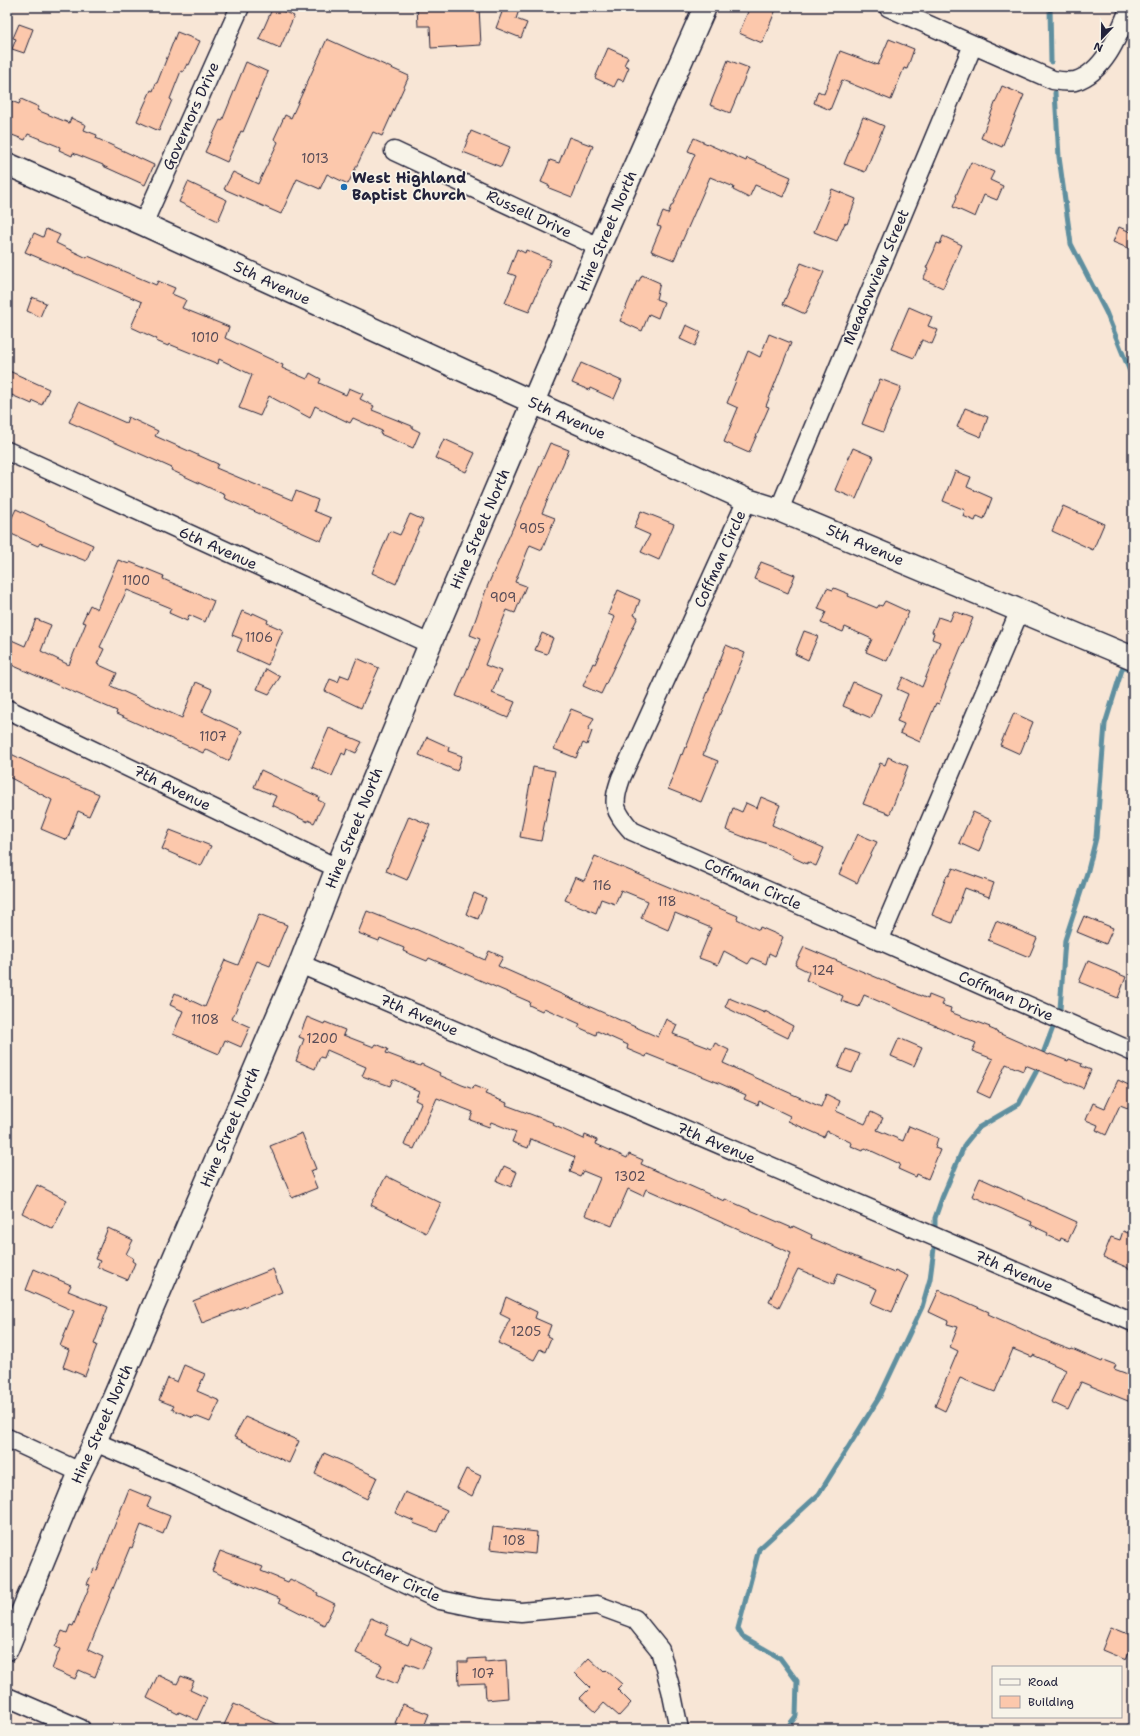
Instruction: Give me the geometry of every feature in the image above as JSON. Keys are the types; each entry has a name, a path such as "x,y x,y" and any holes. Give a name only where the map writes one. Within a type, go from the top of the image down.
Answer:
{"street":[{"name":"Governors Drive","path":"143,224 240,7"},
{"name":"Hine Street North","path":"7,1649 80,1472 95,1442 300,964 336,868 430,644 599,247 705,7"},
{"path":"888,7 1056,80 1074,81 1091,72 1105,58 1130,7"},
{"name":"Meadowview Street","path":"779,510 973,45"},
{"name":"Russell Drive","path":"394,151 599,247"},
{"name":"5th Avenue","path":"7,164 143,224 747,500 779,510 1133,658"},
{"name":"6th Avenue","path":"7,451 430,644"},
{"name":"Coffman Circle","path":"747,500 621,778 614,797 619,817 632,830 879,940"},
{"path":"879,940 1020,610"},
{"name":"7th Avenue","path":"7,708 336,868"},
{"name":"Coffman Drive","path":"879,940 1133,1052"},
{"name":"7th Avenue","path":"300,964 1133,1322"},
{"path":"7,1438 80,1472"},
{"name":"Crutcher Circle","path":"95,1442 184,1480 440,1600 479,1608 521,1612 597,1606 635,1619 660,1650 671,1690 679,1729"},
{"path":"7,1697 81,1729"}],"building":[{"path":"273,7 294,16 280,48 259,39"},
{"path":"417,7 479,7 481,45 431,48 430,26 418,26"},
{"path":"504,7 520,7 516,19 527,23 521,38 496,28"},
{"path":"750,7 777,7 762,43 739,33"},
{"path":"19,24 33,29 24,53 12,49 16,39 13,38"},
{"path":"177,32 200,41 189,65 187,64 183,72 181,71 170,99 172,100 159,131 137,121 151,90 153,91 157,83"},
{"path":"327,39 409,76 382,136 373,132 348,184 327,174 320,189 297,179 281,214 224,189 233,172 258,184 278,142 274,139 285,115 291,118"},
{"path":"889,39 914,49 907,69 904,68 891,100 842,80 830,110 814,103 818,91 824,94 840,51 878,65"},
{"path":"608,48 628,57 624,65 629,67 623,81 618,79 614,87 595,78"},
{"path":"728,60 749,68 730,113 710,105"},
{"path":"246,62 268,72 243,132 241,131 227,162 205,152 220,120 222,121"},
{"path":"1002,86 1024,95 1002,147 981,138"},
{"path":"21,99 39,107 37,110 69,123 71,118 86,125 84,130 97,135 96,138 154,165 145,185 103,165 73,153 72,156 59,150 60,147 28,134 25,140 7,133 7,112 11,101 19,104"},
{"path":"863,117 884,126 865,172 844,164"},
{"path":"471,131 510,147 501,167 463,152"},
{"path":"569,137 593,146 572,197 549,188 550,186 541,182 550,160 559,163"},
{"path":"694,138 746,161 747,158 791,177 783,197 755,185 749,198 733,190 734,187 710,177 674,260 651,251 661,227 657,226 663,212 668,214 695,154 688,151"},
{"path":"971,162 994,172 990,180 1003,186 997,200 984,195 975,217 953,207 957,197 956,196"},
{"path":"188,182 227,200 218,221 179,202"},
{"path":"832,189 856,199 847,224 845,223 837,241 814,232"},
{"path":"1119,227 1133,233 1133,241 1130,249 1113,242"},
{"path":"46,229 60,235 56,243 87,258 88,256 156,285 158,281 175,288 172,294 186,300 182,308 229,327 225,338 283,365 282,368 307,379 310,373 321,379 319,383 346,395 349,388 363,394 360,399 374,406 372,410 412,426 412,428 420,432 413,448 380,434 382,431 353,418 350,423 315,406 310,418 269,396 260,416 239,408 252,375 219,359 218,364 169,344 168,346 156,341 157,339 131,327 142,302 25,252 34,233 43,237"},
{"path":"943,236 962,245 943,288 923,279 937,243 940,244"},
{"path":"517,249 525,253 526,250 551,260 529,312 505,303 516,276 508,273"},
{"path":"801,263 824,272 805,314 783,304"},
{"path":"642,275 660,283 656,299 664,302 658,318 649,314 642,331 620,321 637,281 639,281"},
{"path":"32,297 46,303 40,317 27,311"},
{"path":"909,307 932,317 928,326 938,330 932,344 922,340 914,358 891,349"},
{"path":"686,325 701,332 695,346 680,339"},
{"path":"769,334 791,343 766,406 769,407 749,453 724,442 738,408 727,403 748,351 760,357"},
{"path":"581,363 622,381 614,399 590,388 589,390 572,383"},
{"path":"7,370 49,389 42,405 33,401 32,404 7,393"},
{"path":"880,379 901,387 883,432 862,424"},
{"path":"79,402 126,423 128,417 158,431 155,436 218,464 216,468 292,500 296,491 318,500 314,511 331,518 321,541 224,498 225,495 171,470 172,468 69,422"},
{"path":"965,408 988,417 981,437 957,427"},
{"path":"444,439 475,453 466,472 435,458"},
{"path":"550,443 569,450 542,513 555,518 542,550 530,545 515,582 526,586 515,613 507,610 485,665 501,671 492,693 515,702 508,718 456,696 480,639 470,635 487,587"},
{"path":"853,448 874,457 856,499 835,490"},
{"path":"955,471 971,477 967,487 992,498 984,519 977,516 975,521 963,516 965,510 943,501"},
{"path":"1063,506 1104,524 1093,550 1052,531"},
{"path":"16,509 93,545 86,561 40,543 38,546 7,532 7,528"},
{"path":"641,511 674,524 659,560 641,552 650,535 634,528"},
{"path":"410,514 423,520 396,584 372,573 390,531 400,535"},
{"path":"118,560 129,564 130,562 164,576 163,579 214,601 205,622 189,615 187,621 169,613 171,608 127,590 100,647 104,649 97,664 117,673 111,686 182,718 196,682 212,689 202,712 242,731 229,761 205,749 203,753 116,714 117,711 7,663 7,638 25,646 36,619 51,625 41,651 69,665 86,623 82,622 90,605 97,609"},
{"path":"761,562 795,575 788,593 754,579"},
{"path":"827,588 833,590 834,588 849,594 848,596 877,608 879,605 882,606 885,601 909,612 887,661 866,652 872,639 845,627 843,632 821,623 826,612 818,609"},
{"path":"618,590 640,600 634,615 638,617 601,694 583,686 593,663 595,664 615,617 608,614"},
{"path":"242,611 252,615 253,613 268,620 267,623 283,630 268,665 237,651 242,639 232,635"},
{"path":"954,611 973,618 939,704 936,703 920,742 900,733 904,724 897,721 908,694 897,689 903,677 922,687 940,642 932,639 934,633 932,632 938,617 950,621"},
{"path":"804,631 818,636 808,660 795,654"},
{"path":"542,633 553,638 547,654 535,650"},
{"path":"726,645 745,653 703,755 718,761 701,802 668,789 681,754 682,755 685,747 686,748"},
{"path":"357,658 379,668 361,708 325,691 330,679 338,682 341,675 349,678"},
{"path":"266,669 280,677 269,694 257,689"},
{"path":"853,682 881,694 871,718 843,706"},
{"path":"571,709 594,718 588,730 592,731 587,745 583,743 576,758 554,749"},
{"path":"1014,713 1033,722 1020,754 1000,745"},
{"path":"329,728 362,742 356,753 347,749 345,755 342,753 332,776 312,767"},
{"path":"427,737 449,747 448,751 462,756 457,771 419,755"},
{"path":"7,752 50,773 99,794 89,816 78,811 67,840 41,829 52,800 7,776"},
{"path":"888,757 908,766 890,814 863,804 880,763 885,765"},
{"path":"533,767 555,771 541,841 520,837"},
{"path":"261,770 319,797 318,800 324,803 314,823 308,820 308,822 272,805 276,796 254,787"},
{"path":"761,797 780,805 772,825 824,848 816,866 807,862 807,864 792,857 793,855 765,843 749,839 726,830 733,808 742,812 746,803 757,808"},
{"path":"973,812 991,820 979,852 959,843"},
{"path":"409,816 430,825 407,880 386,871"},
{"path":"170,830 211,846 201,866 162,849"},
{"path":"858,834 877,842 857,883 839,874"},
{"path":"595,856 738,916 737,919 759,930 760,927 783,937 775,956 769,953 766,964 752,958 748,964 724,951 718,965 699,958 711,928 675,913 668,930 641,918 648,901 621,890 615,904 601,899 596,913 565,900 575,877 584,881"},
{"path":"953,868 994,883 989,897 965,888 952,923 932,915 947,875 949,876"},
{"path":"474,893 486,898 478,919 466,914"},
{"path":"367,911 412,929 413,928 485,960 489,951 503,957 498,966 658,1037 666,1019 677,1025 673,1034 712,1049 715,1043 729,1050 723,1063 821,1107 826,1094 840,1101 836,1111 865,1124 871,1112 883,1118 877,1130 903,1141 909,1126 938,1138 935,1148 940,1150 928,1179 917,1174 916,1177 898,1169 900,1164 865,1148 863,1151 851,1146 852,1143 827,1131 824,1137 788,1121 790,1116 759,1101 758,1105 744,1099 746,1095 719,1083 647,1054 646,1057 627,1049 628,1045 597,1031 596,1035 578,1027 580,1024 544,1008 542,1011 529,1005 530,1002 429,958 427,961 403,951 404,948 380,938 379,941 358,933"},
{"path":"259,914 287,925 270,966 257,961 232,1019 250,1027 241,1047 225,1040 219,1054 173,1034 183,1011 170,1005 175,993 205,1007 225,960 238,965"},
{"path":"1084,916 1113,928 1106,944 1077,932"},
{"path":"996,921 1037,938 1029,957 988,940"},
{"path":"804,947 928,999 929,995 944,1001 942,1005 951,1008 950,1012 990,1027 989,1028 996,1032 1049,1055 1050,1054 1068,1061 1069,1059 1082,1064 1081,1066 1091,1070 1083,1088 1025,1065 1023,1071 1006,1064 990,1098 977,1092 993,1059 972,1051 976,1043 864,995 859,1007 841,1001 843,996 806,980 809,972 795,965"},
{"path":"1088,961 1126,977 1118,998 1079,982"},
{"path":"729,998 765,1013 765,1011 793,1026 788,1038 725,1007"},
{"path":"307,1017 345,1030 343,1035 374,1047 376,1044 388,1049 386,1053 420,1066 421,1064 440,1073 439,1075 462,1085 473,1089 474,1086 487,1091 485,1094 507,1103 506,1105 554,1123 553,1125 584,1139 585,1135 597,1140 596,1144 627,1158 629,1154 643,1160 641,1164 724,1201 725,1199 792,1228 793,1226 812,1235 811,1238 894,1273 895,1270 908,1276 892,1312 871,1303 877,1289 838,1273 834,1284 798,1269 779,1307 769,1302 791,1253 646,1189 643,1196 628,1189 612,1226 585,1215 600,1178 583,1171 580,1176 570,1172 575,1157 531,1139 528,1148 512,1142 516,1132 491,1122 489,1127 470,1120 473,1112 437,1098 414,1149 404,1145 421,1103 415,1100 419,1091 393,1079 390,1086 362,1076 366,1067 327,1050 324,1058 320,1057 315,1069 296,1061 304,1039 299,1037"},
{"path":"899,1038 922,1048 914,1066 891,1056"},
{"path":"846,1049 860,1054 852,1073 838,1068"},
{"path":"1118,1080 1133,1087 1133,1110 1120,1105 1106,1135 1096,1130 1098,1125 1086,1120 1093,1103 1105,1108"},
{"path":"302,1133 316,1169 310,1171 317,1188 292,1198 270,1146"},
{"path":"504,1166 517,1172 511,1187 497,1181"},
{"path":"386,1176 441,1203 426,1233 371,1205"},
{"path":"980,1178 1077,1222 1068,1241 1061,1238 1060,1241 1047,1235 1048,1233 1031,1225 1032,1222 972,1196"},
{"path":"37,1185 67,1200 53,1229 22,1213"},
{"path":"108,1228 133,1240 126,1254 133,1258 132,1261 135,1263 128,1280 97,1267 100,1261 95,1259"},
{"path":"1123,1231 1133,1235 1133,1270 1103,1257 1111,1237 1120,1240"},
{"path":"34,1269 71,1285 68,1291 108,1307 94,1344 97,1345 85,1376 63,1367 69,1350 60,1346 74,1311 26,1290"},
{"path":"273,1269 282,1292 202,1323 193,1301"},
{"path":"939,1290 1055,1344 1071,1350 1072,1349 1102,1362 1103,1360 1116,1365 1114,1369 1133,1376 1133,1403 1081,1382 1068,1410 1051,1402 1066,1370 1033,1355 1032,1357 1013,1349 995,1392 960,1378 945,1411 935,1406 958,1351 950,1347 958,1327 947,1324 948,1321 929,1312"},
{"path":"506,1297 537,1312 535,1318 551,1325 547,1336 551,1338 545,1352 540,1349 534,1360 498,1343 510,1319 500,1314"},
{"path":"184,1365 205,1374 197,1391 220,1401 210,1422 195,1416 193,1418 172,1409 174,1406 159,1400 168,1378 177,1382"},
{"path":"245,1417 299,1441 289,1463 234,1437"},
{"path":"324,1453 377,1477 367,1499 315,1474"},
{"path":"466,1469 481,1476 472,1496 457,1488"},
{"path":"129,1489 151,1498 147,1507 170,1516 163,1534 141,1525 132,1548 130,1547 88,1650 103,1657 95,1677 79,1670 75,1679 52,1669 60,1649 55,1647 62,1631 67,1633 70,1625 73,1626 90,1585 87,1584 94,1569 97,1570"},
{"path":"405,1492 447,1510 437,1532 413,1523 414,1521 395,1513"},
{"path":"493,1527 537,1532 535,1554 490,1549"},
{"path":"220,1551 263,1567 261,1571 288,1582 290,1579 318,1593 317,1595 335,1604 324,1625 279,1602 280,1599 212,1571"},
{"path":"371,1618 389,1626 385,1635 408,1645 411,1638 432,1648 422,1669 406,1663 397,1684 377,1676 382,1665 356,1653"},
{"path":"1111,1627 1133,1636 1133,1644 1126,1660 1102,1650"},
{"path":"485,1658 485,1662 506,1660 508,1698 486,1700 485,1683 459,1684 458,1662 468,1662 468,1659"},
{"path":"589,1658 604,1672 606,1670 622,1684 617,1689 631,1703 619,1716 604,1703 596,1712 580,1698 590,1688 575,1673"},
{"path":"158,1675 177,1684 181,1676 194,1681 190,1690 207,1698 197,1720 179,1712 178,1714 147,1698"},
{"path":"234,1704 288,1729 234,1729 224,1725"},
{"path":"403,1704 429,1714 423,1729 411,1729 395,1723"}],"waterway":[{"path":"1050,7 1051,62"},
{"path":"1055,93 1059,157 1071,244 1106,312 1133,379"},
{"path":"1131,645 1133,636"},
{"path":"935,1233 935,1218 965,1144 978,1128 1019,1104 1036,1072 1060,1009 1065,940 1088,870 1096,838 1105,724 1125,660"},
{"path":"1123,666 1133,670"},
{"path":"786,1729 796,1716 797,1681 780,1658 742,1636 738,1629 759,1549 819,1494 879,1398 922,1307 930,1279 935,1241"}],"place":[{"name":"West Highland Baptist Church","path":"344,187"}]}
